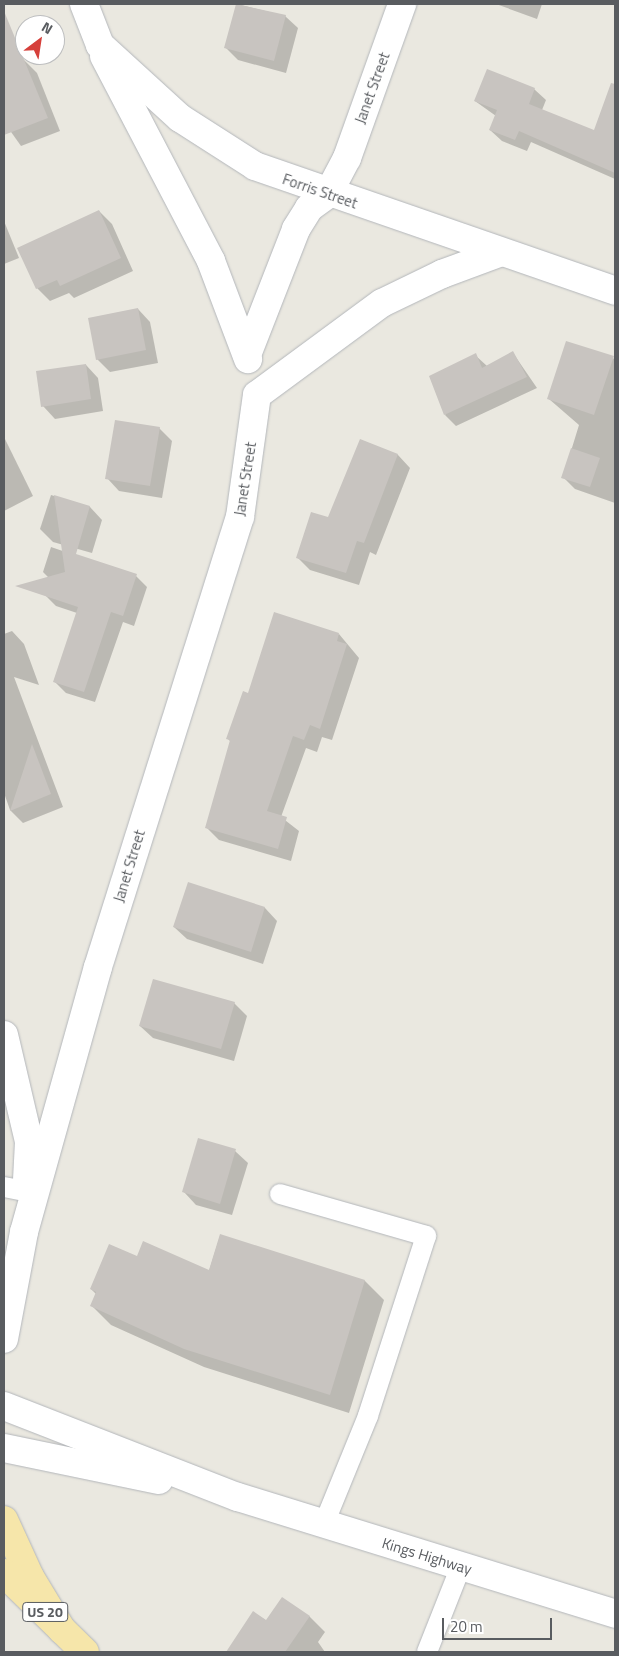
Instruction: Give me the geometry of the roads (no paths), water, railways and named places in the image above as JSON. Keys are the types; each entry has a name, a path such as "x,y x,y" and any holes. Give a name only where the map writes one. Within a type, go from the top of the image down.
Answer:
{"main road":[{"path":"4,1520 30,1577 62,1630"},
{"name":"US 20","path":"4,1573 85,1652"}],"street":[{"name":"Forris Street","path":"84,4 100,45 197,131 255,166 328,194 615,291"},
{"name":"Janet Street","path":"247,355 296,229 309,208 328,194 347,158 402,4"},
{"name":"Janet Street","path":"4,1339 24,1232 22,1190 98,967 240,517 257,395 247,355 211,262 100,45"},
{"path":"257,395 382,303 442,274 499,253"},
{"path":"4,1035 29,1142 22,1190"},
{"name":"Kings Highway","path":"4,1406 238,1497 615,1614"},
{"name":"Kings Highway","path":"4,1448 238,1497"}],"lane":[{"path":"280,1194 426,1236 368,1416 324,1524"},
{"path":"428,1652 461,1566"}]}
